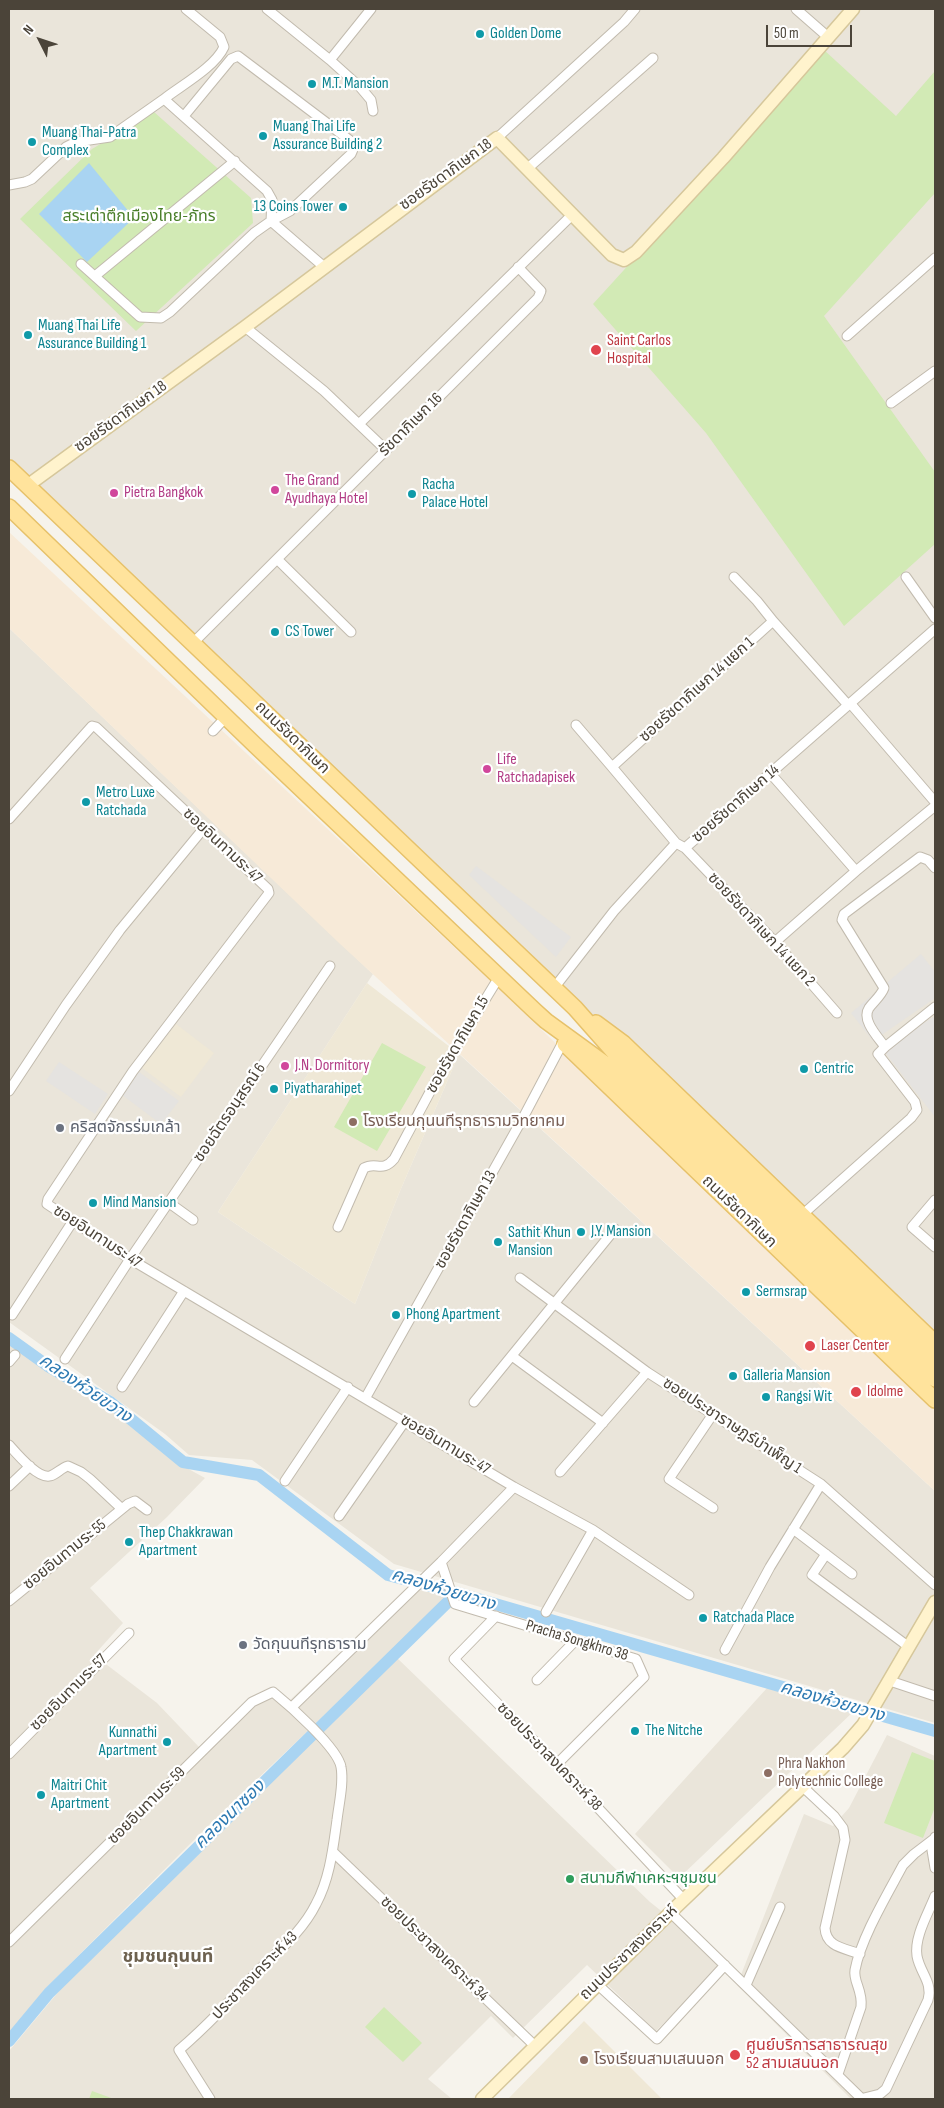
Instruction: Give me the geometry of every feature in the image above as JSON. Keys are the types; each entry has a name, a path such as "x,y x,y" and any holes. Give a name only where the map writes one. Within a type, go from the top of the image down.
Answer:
{"main road":[{"name":"ถนนรัชดาภิเษก","path":"9,468 575,1008 621,1060 935,1361"},
{"name":"ถนนรัชดาภิเษก","path":"9,507 499,977 546,1021 612,1069 935,1379"},
{"name":"ถนนรัชดาภิเษก","path":"575,1008 624,1043 935,1344"},
{"name":"ถนนรัชดาภิเษก","path":"546,1021 563,1042 935,1400"}],"street":[{"path":"9,185 32,179 66,147 76,142 110,138 220,55 224,47 220,38 186,9"},
{"path":"267,9 330,60 368,96 371,100 373,111"},
{"path":"330,60 371,9"},
{"path":"497,138 617,29 635,9"},
{"path":"796,9 828,37"},
{"name":"ซอยรัชดาภิเษก 18","path":"27,486 497,138 612,254 624,260 636,252 716,165 853,9"},
{"path":"82,264 140,317 161,318 170,312 254,233 290,211 351,154 354,147 352,142 238,56 231,59 184,116"},
{"path":"528,168 653,58"},
{"path":"164,99 268,191 272,200 271,221"},
{"path":"95,276 235,161"},
{"path":"360,423 573,214"},
{"path":"271,221 323,266"},
{"path":"847,336 935,258"},
{"name":"รัชดาภิเษก 16","path":"192,644 538,298 541,291 518,267"},
{"path":"245,326 360,423 386,450"},
{"path":"891,403 935,371"},
{"path":"277,559 351,632"},
{"path":"734,576 849,704 935,804 775,942"},
{"path":"906,577 935,618"},
{"name":"ซอยรัชดาภิเษก 14 แยก 1","path":"612,766 773,621"},
{"name":"ซอยรัชดาภิเษก 14","path":"554,988 614,910 676,844 685,848 935,629"},
{"path":"213,731 226,717"},
{"path":"576,725 676,844"},
{"name":"ซอยอินทามระ 47","path":"9,819 92,726 96,727 270,893 133,1071 48,1199 47,1204 130,1259 348,1387 514,1488 593,1530 689,1595"},
{"path":"771,774 856,871"},
{"path":"9,1091 66,1005 120,930 204,828"},
{"name":"ซอยรัชดาภิเษก 14 แยก 2","path":"685,848 775,942 837,1013"},
{"path":"885,1047 867,1021 868,1009 884,988 842,920 844,914 920,857 928,860 935,868"},
{"name":"ซอยฉัตรอนุสรณ์ 6","path":"65,1359 168,1202 330,966"},
{"name":"ซอยรัชดาภิเษก 15","path":"338,1227 364,1168 368,1165 388,1166 394,1159 439,1075 499,977"},
{"path":"802,1215 911,1118 917,1110 915,1102 878,1054 935,1007"},
{"name":"ซอยรัชดาภิเษก 13","path":"366,1398 524,1116 563,1042"},
{"path":"935,1200 912,1227 935,1247"},
{"path":"168,1202 194,1220"},
{"path":"12,1315 73,1221"},
{"path":"474,1402 615,1229"},
{"name":"ซอยประชาราษฎร์บำเพ็ญ 1","path":"520,1278 647,1372 821,1484 935,1585"},
{"path":"122,1387 184,1291"},
{"path":"512,1356 603,1423"},
{"path":"560,1472 647,1372"},
{"path":"284,1481 348,1387"},
{"path":"713,1414 670,1479 713,1508"},
{"path":"339,1516 405,1421"},
{"name":"ซอยอินทามระ 55","path":"9,1445 30,1466 44,1476 51,1476 65,1466 73,1467 90,1478 122,1509"},
{"path":"9,1486 30,1466"},
{"path":"725,1650 770,1567 821,1484"},
{"path":"292,1707 432,1572 514,1488"},
{"name":"ซอยอินทามระ 55","path":"9,1601 122,1509 135,1502 147,1510"},
{"path":"793,1529 852,1574"},
{"path":"546,1612 593,1530"},
{"path":"826,1554 812,1575 909,1647"},
{"name":"Pracha Songkhro 38","path":"441,1562 455,1604 636,1658 644,1677 557,1764"},
{"name":"ถนนประชาสงเคราะห์","path":"482,2099 597,1984 843,1748 863,1725 935,1602"},
{"name":"ซอยประชาสงเคราะห์ 38","path":"496,1616 454,1659 557,1764 684,1900"},
{"name":"ซอยอินทามระ 57","path":"9,1754 128,1633"},
{"path":"537,1680 576,1640"},
{"path":"890,1681 935,1696"},
{"name":"ซอยอินทามระ 59","path":"9,1942 252,1702 273,1692 292,1707"},
{"name":"ประชาสงเคราะห์ 43","path":"210,2099 179,2050 205,2028 297,1934 316,1904 328,1872 340,1796 341,1766 324,1740 292,1707"},
{"path":"803,1787 834,1816 843,1828 845,1840 825,1928 826,1936 830,1943 860,1954"},
{"path":"838,2074 861,2007 862,1997 854,1972 860,1954 902,1865 935,1838"},
{"path":"935,1838 932,1850 935,1868"},
{"name":"ซอยประชาสงเคราะห์ 34","path":"332,1852 535,2046"},
{"path":"671,1913 838,2074 861,2099 880,2094 886,2089 928,2000 929,1985 917,1956 916,1943 935,1896"},
{"path":"746,1985 780,1907"},
{"path":"597,1984 657,2039 726,1965"}],"shaded area":[{"path":"9,9 935,9 935,1343 575,1008 9,468"},
{"path":"9,532 482,973 935,1405 935,1491 339,943 9,628"},
{"path":"9,628 373,974 218,1212 355,1304 400,1191 459,1054 935,1491 935,1723 394,1564 252,1460 189,1455 165,1434 9,1322"},
{"path":"476,866 571,937 556,957 469,875"},
{"path":"921,954 935,972 935,998 873,1041 851,1013"},
{"name":"โรงเรียนกุนนทีรุทธารามวิทยาคม","path":"367,983 459,1054 400,1191 355,1304 218,1212"},
{"path":"933,1017 935,1020 935,1117 884,1051"},
{"path":"176,1024 214,1053 181,1097 142,1068"},
{"path":"59,1062 108,1094 95,1114 46,1081"},
{"path":"139,1072 179,1101 161,1124 122,1095"},
{"path":"9,1334 111,1407 183,1466 205,1478 167,1517 90,1588 123,1623 94,1655 157,1703 199,1747 254,1695 288,1702 410,1586 431,1580 456,1590 209,1825 46,1988 9,2034"},
{"path":"396,1657 650,1902 679,1925 720,1966 656,2031 587,1965 513,2038 491,2016 428,2079 452,2099 9,2099 9,2051 70,1978"},
{"path":"767,1688 854,1711 679,1878 635,1834"},
{"path":"887,1735 935,1756 935,2099 851,2099 737,1985 804,1814 833,1826 849,1808"},
{"name":"โรงเรียนสามเสนนอก","path":"584,2021 662,2099 508,2099"}],"green space":[{"path":"824,50 896,116 935,71 935,193 824,316 935,472 935,544 844,626 706,433 593,304"},
{"name":"สระเต่าตึกเมืองไทย-ภัทร","path":"154,112 251,198 253,223 136,331 20,219 92,149"},
{"path":"382,1043 426,1067 377,1151 334,1127"},
{"path":"912,1752 935,1761 935,1807 923,1838 884,1823"},
{"path":"384,2007 422,2043 403,2062 365,2027"},
{"path":"92,2091 114,2099 89,2099"}],"water":[{"path":"89,163 134,218 87,262 39,214"}],"waterway":[{"name":"คลองห้วยขวาง","path":"9,1338 48,1366 110,1402 183,1462 259,1475 388,1575 457,1593 935,1731"},
{"name":"คลองนาซอง","path":"9,2041 49,1993 457,1593"}],"place":[{"name":"Golden Dome","path":"480,34"},
{"name":"M.T. Mansion","path":"312,84"},
{"name":"Muang Thai Life Assurance Building 2","path":"263,136"},
{"name":"Muang Thai-Patra Complex","path":"32,142"},
{"name":"13 Coins Tower","path":"343,207"},
{"name":"Muang Thai Life Assurance Building 1","path":"28,335"},
{"name":"Saint Carlos Hospital","path":"596,350"},
{"name":"The Grand Ayudhaya Hotel","path":"275,490"},
{"name":"Pietra Bangkok","path":"114,493"},
{"name":"Racha Palace Hotel","path":"412,494"},
{"name":"CS Tower","path":"275,632"},
{"name":"Life Ratchadapisek","path":"487,769"},
{"name":"Metro Luxe Ratchada","path":"86,802"},
{"name":"J.N. Dormitory","path":"285,1066"},
{"name":"Centric","path":"804,1069"},
{"name":"Piyatharahipet","path":"274,1089"},
{"name":"โรงเรียนกุนนทีรุทธารามวิทยาคม","path":"353,1122"},
{"name":"คริสตจักรร่มเกล้า","path":"60,1128"},
{"name":"Mind Mansion","path":"93,1203"},
{"name":"J.Y. Mansion","path":"581,1232"},
{"name":"Sathit Khun Mansion","path":"498,1242"},
{"name":"Sermsrap","path":"746,1292"},
{"name":"Phong Apartment","path":"396,1315"},
{"name":"Laser Center","path":"810,1346"},
{"name":"Galleria Mansion","path":"733,1376"},
{"name":"Idolme","path":"856,1392"},
{"name":"Rangsi Wit","path":"766,1397"},
{"name":"Thep Chakkrawan Apartment","path":"129,1542"},
{"name":"Ratchada Place","path":"703,1618"},
{"name":"วัดกุนนทีรุทธาราม","path":"243,1645"},
{"name":"The Nitche","path":"635,1731"},
{"name":"Kunnathi Apartment","path":"167,1742"},
{"name":"Phra Nakhon Polytechnic College","path":"768,1773"},
{"name":"Maitri Chit Apartment","path":"41,1795"},
{"name":"สนามกีฬาเคหะฯชุมชน","path":"570,1879"},
{"name":"ศูนย์บริการสาธารณสุข 52 สามเสนนอก","path":"735,2055"},
{"name":"โรงเรียนสามเสนนอก","path":"584,2060"}],"district":[{"name":"ชุมชนกุนนที","path":"168,1957"}]}
